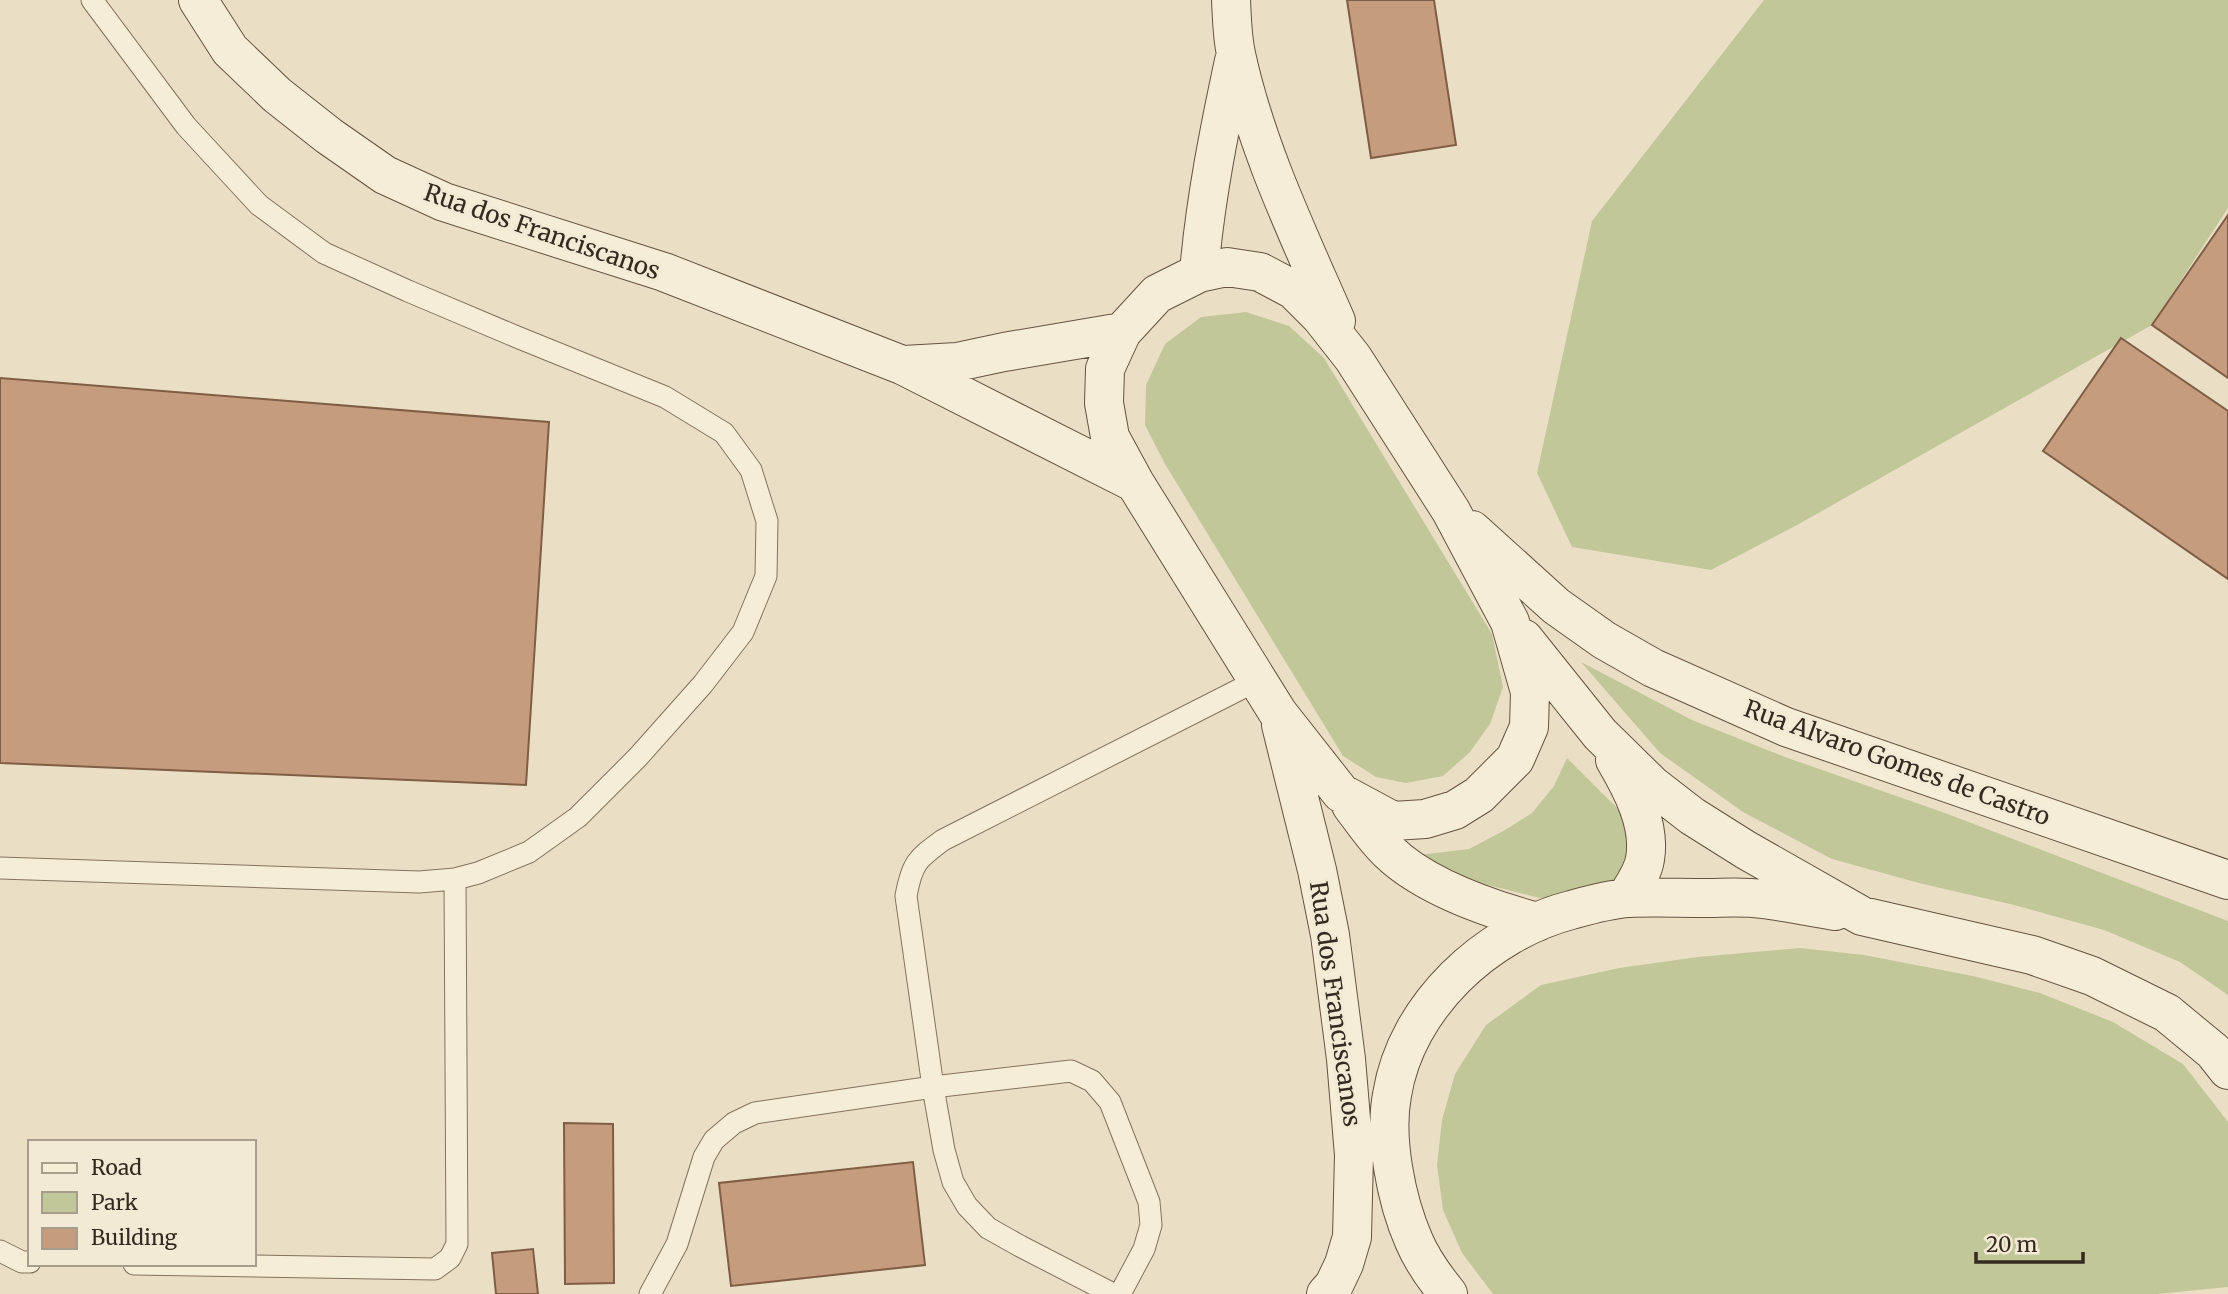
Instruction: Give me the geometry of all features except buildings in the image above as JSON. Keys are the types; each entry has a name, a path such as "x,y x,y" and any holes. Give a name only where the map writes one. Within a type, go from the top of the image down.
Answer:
{"main road":[{"name":"Rua dos Franciscanos","path":"198,0 230,50 277,95 385,175 444,202 664,272 902,365 1135,483"},
{"path":"1231,0 1236,52 1256,128 1280,191 1353,358"},
{"path":"1199,273 1216,145 1236,52"},
{"path":"1537,922 1493,910 1418,874 1389,852 1278,713 1135,483 1110,438 1104,403 1105,369 1122,332 1157,294 1199,273 1227,267 1260,272 1294,290 1320,316 1353,358 1451,511 1510,622 1600,734 1652,785 1692,816 1862,916"},
{"name":"Rua dos Franciscanos","path":"902,365 957,362 1122,332"},
{"name":"Rua Alvaro Gomes de Castro","path":"1451,511 1556,606 1604,640 1653,668 1786,727 2228,880"},
{"path":"1341,793 1393,821 1425,819 1455,810 1479,795 1515,760 1529,727 1530,692 1510,622"},
{"name":"Rua dos Franciscanos","path":"1278,713 1317,870 1330,935 1346,1059 1354,1155 1352,1237 1344,1264 1334,1285 1326,1294"},
{"path":"1600,734 1629,785 1647,837 1645,860 1638,879 1626,898"},
{"path":"2189,866 2228,860"},
{"path":"1448,1294 1432,1274 1414,1241 1394,1171 1390,1133 1391,1095 1401,1058 1421,1019 1448,984 1474,960 1503,940 1537,922 1570,910 1626,898 1759,898 1862,916 2032,955 2092,976 2167,1013 2213,1051 2228,1070"}],"lane":[{"path":"0,868 419,882 455,879 478,873 529,852 578,817 638,757 694,695 743,632 766,576 766,521 751,470 724,433 665,397 432,301 324,253 259,205 186,126 92,0"},
{"path":"1113,1294 988,1228 967,1206 953,1182 944,1150 933,1087 906,896 910,874 920,857 943,840 1258,680"},
{"path":"254,1266 435,1269 450,1258 457,1244 455,879"},
{"path":"650,1294 677,1244 704,1157 714,1140 734,1123 755,1113 933,1087 1071,1071 1092,1081 1110,1102 1149,1202 1151,1225 1144,1249 1120,1294"},
{"path":"0,1251 22,1262 28,1262"}],"green space":[{"path":"1764,0 2228,0 2228,208 2152,325 1797,525 1711,570 1572,547 1537,473 1592,221"},
{"path":"1246,312 1289,326 1324,358 1492,634 1503,687 1490,724 1470,752 1443,776 1406,783 1376,777 1343,756 1165,464 1145,425 1146,385 1165,344 1201,317"},
{"path":"1581,662 1692,720 2228,921 2228,995 2180,962 2104,930 1832,859 1743,812 1660,753"},
{"path":"1567,758 1625,816 1640,843 1612,888 1570,898 1540,898 1463,879 1419,855 1469,849 1532,813 1554,786"},
{"path":"1800,948 1864,955 1973,976 2040,993 2113,1022 2183,1064 2228,1122 2228,1287 2157,1294 1493,1294 1462,1253 1443,1210 1437,1165 1442,1120 1455,1074 1486,1025 1541,985 1619,968 1698,957"}]}
